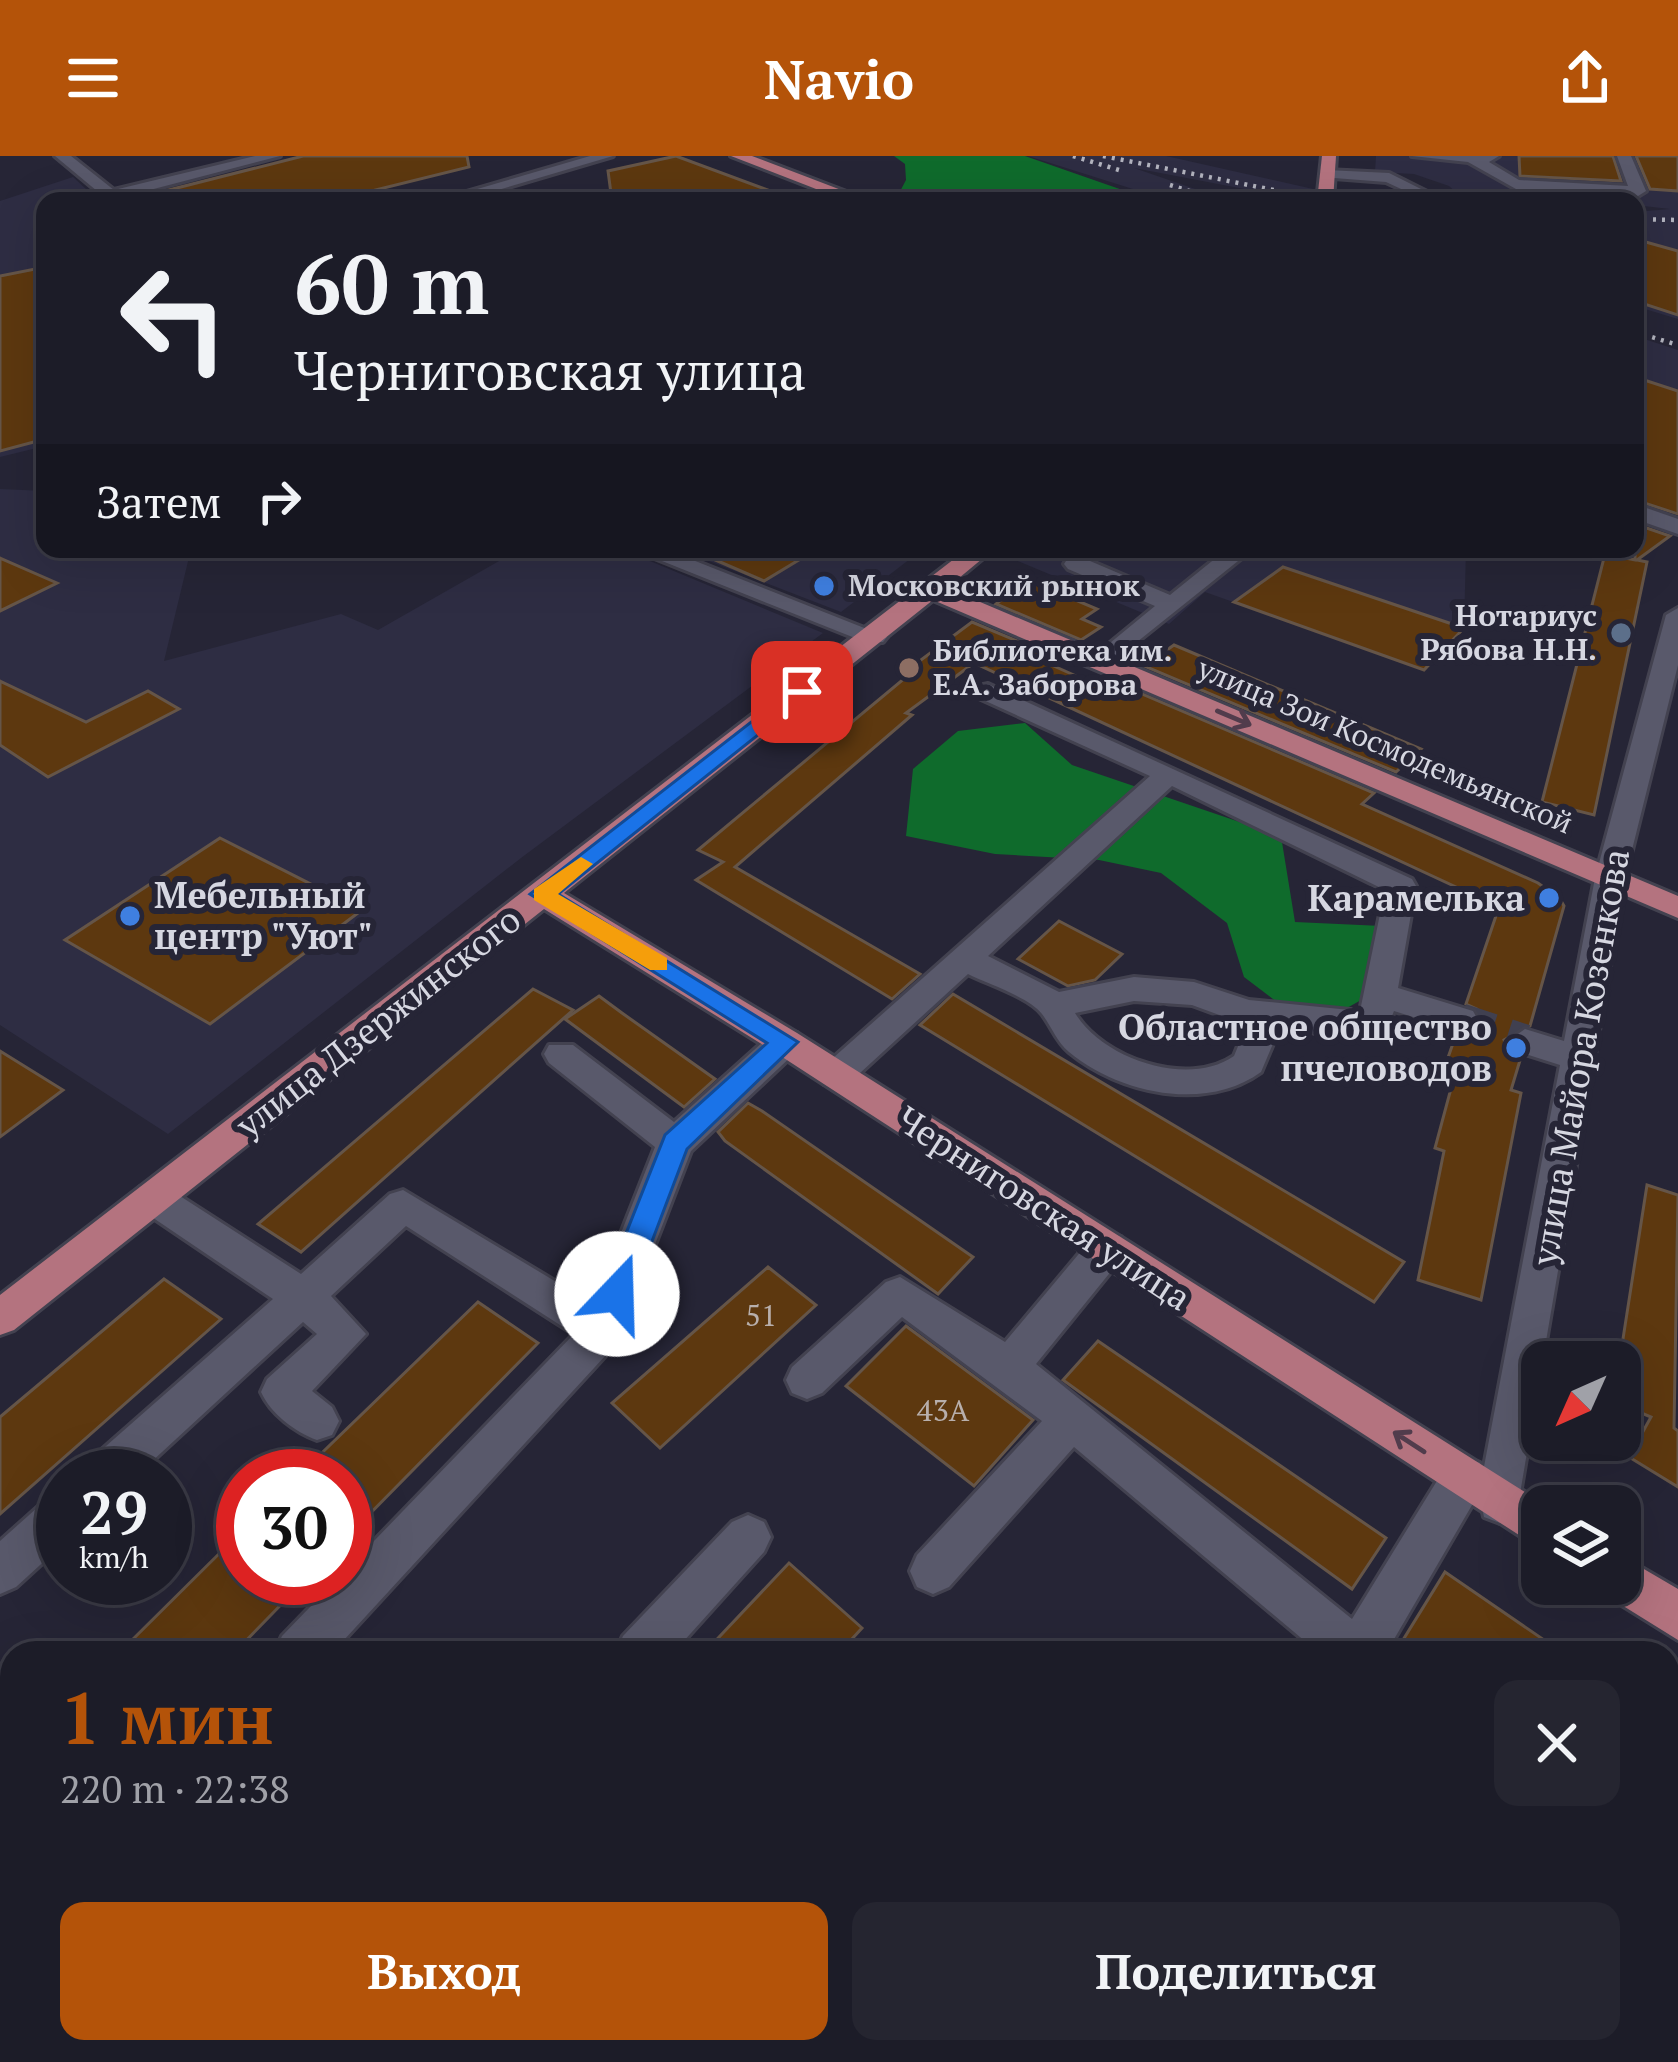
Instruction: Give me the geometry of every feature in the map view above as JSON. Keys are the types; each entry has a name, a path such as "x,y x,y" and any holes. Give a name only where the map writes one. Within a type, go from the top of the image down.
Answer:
{"main road":[{"path":"738,156 837,192"},
{"name":"улица Дзержинского","path":"0,1318 972,558"},
{"name":"улица Зои Космодемьянской","path":"933,591 1678,908"},
{"name":"Черниговская улица","path":"542,894 785,1042 1521,1515"},
{"path":"1641,1592 1678,1616"}],"street":[{"path":"62,156 107,192"},
{"path":"138,192 273,156"},
{"path":"476,192 606,156"},
{"path":"1419,156 1474,160 1508,156"},
{"path":"1474,160 1516,184 1638,190 1624,156"},
{"path":"1327,165 1389,178 1419,192"},
{"path":"1644,514 1678,527"},
{"path":"668,558 874,637"},
{"path":"1080,558 1076,564 1173,605"},
{"path":"1102,662 1230,558"},
{"name":"улица Майора Козенкова","path":"1482,1490 1578,1058 1610,878 1678,615"},
{"path":"965,958 1055,1005 1133,989 1194,994 1247,1012 1361,1027 1376,1017 1401,886 1394,878 988,692"},
{"path":"836,1075 1169,774"},
{"path":"1380,994 1461,1020"},
{"path":"1055,1005 1059,1026 1088,1052 1134,1071 1184,1082 1222,1079 1249,1063 1258,1039 1247,1012"},
{"path":"1525,1041 1578,1058"},
{"path":"310,1641 602,1331 675,1143 785,1042"},
{"path":"562,1054 675,1143"},
{"path":"154,1198 303,1297 345,1334 282,1392 317,1421"},
{"path":"135,1449 403,1205 602,1331"},
{"path":"1009,1367 1107,1248"},
{"path":"807,1380 900,1294 1009,1367 1342,1641"},
{"path":"934,1571 1072,1418"},
{"path":"1366,1641 1482,1490"},
{"path":"651,1641 748,1537"},
{"path":"0,1571 36,1538"}],"shaded area":[{"path":"1028,156 1166,156 1330,192 1261,192 1134,168 1204,192 1142,192"},
{"path":"1376,156 1678,156 1678,319 1644,309 1644,211 1670,209 1644,206 1644,192 1456,192 1414,174 1375,172"},
{"path":"73,177 89,192 36,192 36,448 0,457 0,201"},
{"path":"1644,339 1678,350 1678,461 1644,450"},
{"path":"0,489 36,491 36,558 189,558 164,661 341,614 378,630 504,558 643,558 823,633 521,858 168,1134 0,1025"},
{"name":"Московский рынок","path":"701,558 911,558 841,612"},
{"path":"1466,558 1464,628 1424,670 1205,592 1169,624 1013,559"}],"green space":[{"path":"894,156 1025,156 1128,192 900,192 906,180 905,164"},
{"path":"1025,723 1072,765 1281,836 1295,922 1382,926 1363,999 1311,1028 1244,977 1227,923 1161,873 1099,860 995,854 906,836 913,769 958,731"}],"building":[{"path":"303,156 467,156 469,167 368,192 161,192"},
{"path":"676,156 773,192 611,192 608,171"},
{"path":"1519,156 1613,156 1621,181 1520,176"},
{"path":"1636,156 1678,156 1678,191 1650,189"},
{"path":"1644,242 1678,251 1678,315 1644,304"},
{"path":"36,269 36,441 0,451 0,276"},
{"path":"1644,380 1678,391 1678,514 1644,503"},
{"path":"1644,527 1670,536 1644,555"},
{"path":"0,558 57,583 0,611"},
{"path":"711,558 802,558 764,581"},
{"path":"1604,558 1647,562 1594,815 1542,802"},
{"path":"1283,567 1464,628 1424,670 1234,602"},
{"path":"1021,577 1097,609 1082,619 1101,627 1081,640 996,604 1001,600 990,595"},
{"path":"972,622 1055,657 1047,663 1110,691 1119,684 1374,793 1362,804 1538,883 1560,899 1564,906 1530,1026 1504,1040 1509,1052 1521,1057 1511,1090 1521,1093 1481,1300 1418,1280 1444,1151 1435,1148 1456,1070 1445,1066 1456,1035 1474,1033 1482,1022 1477,1009 1466,1004 1499,907 974,663 906,713 912,715 735,867 920,974 892,999 696,880 723,862 698,850 911,673 906,671"},
{"path":"1174,645 1421,749 1396,772 1144,666"},
{"path":"0,681 86,722 148,691 179,709 48,777 0,745"},
{"path":"220,838 362,910 210,1024 65,940"},
{"path":"1059,921 1122,954 1095,980 1068,986 1018,959"},
{"path":"533,989 573,1010 301,1252 258,1224"},
{"path":"953,994 1404,1262 1374,1302 920,1025"},
{"path":"599,996 715,1079 684,1107 565,1019"},
{"path":"0,1051 63,1090 0,1137"},
{"path":"748,1103 973,1257 938,1294 725,1141 718,1132"},
{"path":"1647,1185 1678,1195 1674,1428 1678,1431 1678,1487 1636,1461 1641,1461 1641,1435 1651,1417 1641,1413 1641,1341 1623,1341"},
{"path":"768,1267 816,1305 660,1448 612,1403"},
{"path":"164,1279 221,1319 74,1449 36,1449 36,1482 0,1514 0,1417"},
{"path":"478,1302 538,1343 372,1512 372,1449 326,1449"},
{"path":"906,1326 1033,1420 974,1486 846,1386"},
{"path":"1098,1341 1386,1538 1352,1589 1063,1380"},
{"path":"216,1557 216,1605 281,1605 246,1641 131,1641 167,1605 192,1605 192,1581"},
{"path":"789,1563 862,1628 850,1641 715,1641"},
{"path":"1445,1572 1546,1641 1404,1641"}],"tunnel":[{"path":"1461,1020 1525,1041"}],"railway":[{"path":"1073,156 1119,170"},
{"path":"1103,156 1284,192"},
{"path":"1170,185 1193,192"},
{"path":"1644,219 1678,220"},
{"path":"1644,335 1678,345"}],"slow traffic":[{"path":"581,864 542,894 658,964"}],"place":[{"name":"Московский рынок","path":"824,586"},
{"name":"Нотариус Рябова Н.Н.","path":"1621,633"},
{"name":"Библиотека им. Е.А. Заборова","path":"909,668"},
{"name":"Карамелька","path":"1549,898"},
{"name":"Мебельный центр \"Уют\"","path":"130,916"},
{"name":"Областное общество пчеловодов","path":"1516,1048"}],"route":[{"path":"617,1294 675,1143 785,1042 542,894 802,692"}]}
